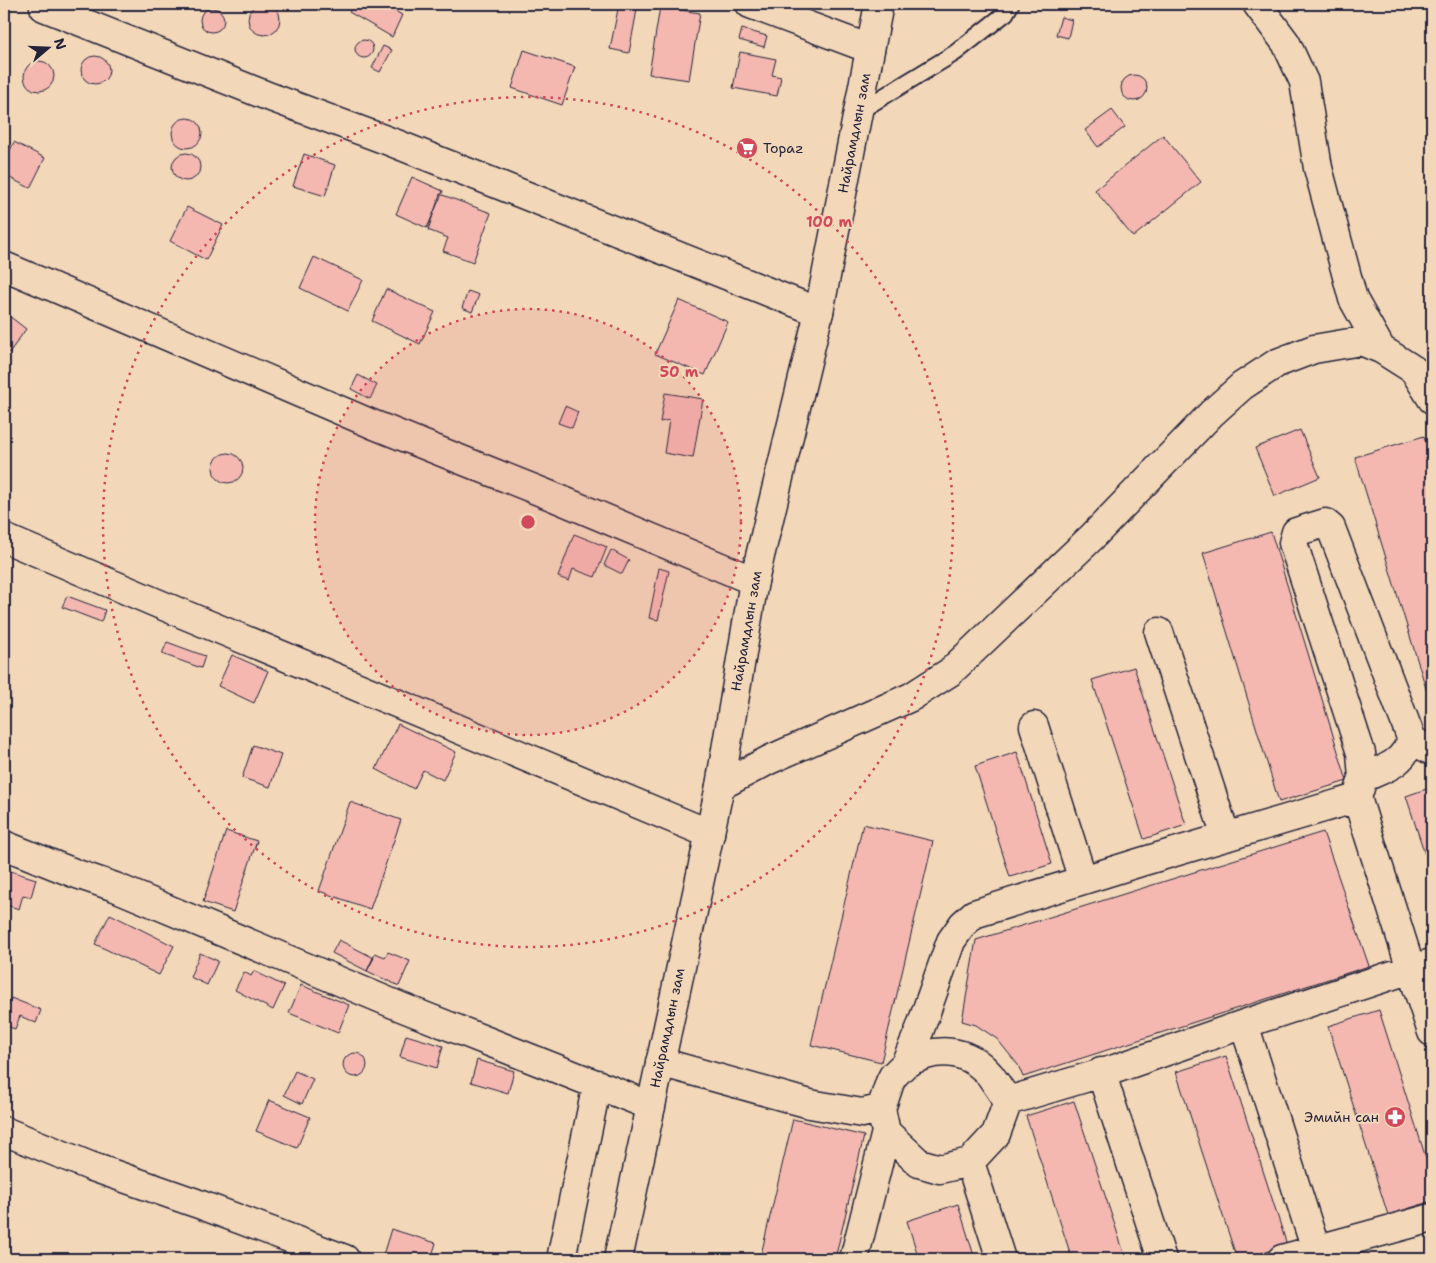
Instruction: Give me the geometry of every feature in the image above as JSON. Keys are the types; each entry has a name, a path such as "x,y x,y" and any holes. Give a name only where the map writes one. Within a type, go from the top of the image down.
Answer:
{"street":[{"path":"750,4 870,49"},
{"name":"Найрамдлын зам","path":"618,1259 720,786 754,581 819,312 879,4"},
{"path":"1257,4 1286,43 1304,82 1318,168 1352,299 1381,349"},
{"path":"44,7 265,95 394,143 819,312"},
{"path":"4,266 372,424 554,497 754,581"},
{"path":"720,786 769,760 904,700 950,672 1092,537 1212,413 1242,386 1277,363 1314,350 1361,341 1381,349 1414,370 1432,399"},
{"path":"905,1064 951,941 963,924 974,914 1226,837 1360,788 1406,754 1422,745 1331,528 1325,523 1296,532 1293,543 1361,753 1360,788 1422,966 1432,1032"},
{"path":"4,538 710,834"},
{"path":"1159,632 1226,837"},
{"path":"1034,726 1083,880"},
{"path":"4,845 115,887 400,1007 650,1106"},
{"path":"1008,1101 1422,966"},
{"path":"1244,1024 1316,1250"},
{"path":"854,1259 893,1076 905,1064 919,1057 944,1052 958,1053 971,1059 989,1074 1008,1101"},
{"path":"660,1062 810,1104 862,1113 883,1121 919,1163 940,1169 970,1162 996,1134 1008,1101"},
{"path":"1101,1072 1162,1259"},
{"path":"561,1259 597,1084"},
{"path":"4,1131 90,1166 196,1203 345,1259"},
{"path":"970,1162 1001,1259"},
{"path":"1282,1259 1432,1218"}],"lane":[{"path":"858,112 955,53 1006,13 1012,4"}],"building":[{"path":"264,3 270,4 275,8 279,13 279,25 275,30 270,34 264,35 258,34 253,30 249,25 248,19 249,13 253,8 258,4"},
{"path":"354,4 382,4 402,15 392,37 349,12"},
{"path":"619,4 638,4 629,53 610,49"},
{"path":"1069,4 1090,4 1089,9"},
{"path":"660,7 700,13 689,80 649,74"},
{"path":"212,8 221,11 224,20 221,29 212,32 203,29 200,20 203,11"},
{"path":"1061,17 1072,20 1068,38 1056,35"},
{"path":"742,29 767,36 764,47 739,40"},
{"path":"360,40 368,40 373,45 371,56 360,58 355,53 355,45"},
{"path":"383,46 392,50 380,72 372,68"},
{"path":"524,50 575,67 562,105 512,88"},
{"path":"740,52 776,59 772,75 781,77 777,96 733,88"},
{"path":"95,56 105,60 109,70 105,80 95,84 85,80 81,70 85,60"},
{"path":"39,61 45,62 53,70 53,82 45,90 39,91 33,90 25,82 24,76 25,70 33,62"},
{"path":"1134,75 1143,79 1147,88 1143,97 1134,101 1125,97 1121,88 1125,79"},
{"path":"1112,110 1125,127 1098,147 1085,130"},
{"path":"187,118 198,122 202,133 198,144 187,148 176,144 172,133 176,122"},
{"path":"1163,135 1201,182 1133,237 1095,190"},
{"path":"14,142 45,158 30,188 4,175 4,163"},
{"path":"186,153 196,157 200,167 196,177 186,181 176,177 172,167 176,157"},
{"path":"304,154 335,165 325,196 293,186"},
{"path":"412,177 443,191 427,228 396,214"},
{"path":"440,194 491,213 473,262 443,251 448,238 428,230"},
{"path":"187,207 223,225 206,260 170,241"},
{"path":"314,257 363,280 348,311 300,288"},
{"path":"386,289 435,312 420,344 372,321"},
{"path":"468,291 479,295 472,312 462,308"},
{"path":"679,300 728,322 705,375 655,354"},
{"path":"4,312 26,329 9,353 4,349"},
{"path":"358,375 377,385 370,399 351,389"},
{"path":"665,393 703,399 693,458 664,453 669,420 660,422"},
{"path":"565,406 578,412 572,428 558,423"},
{"path":"1300,430 1320,477 1275,496 1255,448"},
{"path":"1424,436 1432,464 1432,708 1355,457"},
{"path":"228,453 239,457 243,468 239,479 228,483 217,479 213,468 217,457"},
{"path":"1271,532 1347,781 1279,802 1203,553"},
{"path":"574,534 607,547 595,577 573,569 569,581 558,577"},
{"path":"611,550 629,560 622,574 604,565"},
{"path":"659,568 669,571 658,620 649,618"},
{"path":"67,596 105,610 101,622 62,607"},
{"path":"167,642 205,656 201,668 162,654"},
{"path":"232,655 268,671 254,703 218,686"},
{"path":"1134,667 1186,825 1144,839 1092,680"},
{"path":"398,724 456,752 443,780 423,770 414,789 376,769"},
{"path":"253,745 281,755 270,787 242,778"},
{"path":"1017,752 1052,864 1010,877 975,766"},
{"path":"1432,787 1432,876 1406,796"},
{"path":"350,802 401,820 370,909 319,891"},
{"path":"863,824 933,841 881,1062 811,1045"},
{"path":"226,831 257,841 233,912 203,902"},
{"path":"1323,832 1369,966 1023,1077 1018,1065 997,1039 976,1025 962,1021 976,940"},
{"path":"4,869 36,879 31,897 23,895 19,909 4,904"},
{"path":"110,914 174,946 159,975 95,944"},
{"path":"339,940 374,958 367,971 332,953"},
{"path":"388,952 410,961 399,986 367,971 375,953 385,957"},
{"path":"200,953 218,961 207,985 190,977"},
{"path":"254,971 284,986 273,1010 235,990 244,972 251,976"},
{"path":"301,985 349,1005 338,1033 289,1013"},
{"path":"11,998 41,1010 36,1023 20,1016 15,1029 4,1025 4,1016"},
{"path":"1379,1010 1432,1177 1432,1201 1388,1215 1328,1026"},
{"path":"406,1035 443,1046 437,1068 400,1057"},
{"path":"355,1053 360,1054 366,1060 366,1070 360,1076 355,1077 350,1076 344,1070 343,1065 344,1060 350,1054"},
{"path":"1226,1056 1287,1245 1243,1259 1237,1259 1176,1072"},
{"path":"477,1060 514,1071 508,1093 471,1082"},
{"path":"295,1071 313,1079 302,1104 284,1095"},
{"path":"269,1100 310,1117 297,1148 256,1131"},
{"path":"1074,1101 1126,1259 1072,1259 1026,1116"},
{"path":"793,1119 864,1136 835,1259 760,1259"},
{"path":"958,1204 975,1259 919,1259 907,1221"},
{"path":"391,1229 436,1243 431,1259 398,1259 383,1255"}],"place":[{"name":"Topaz","path":"747,148"},
{"name":"Эмийн сан","path":"1395,1117"}]}
